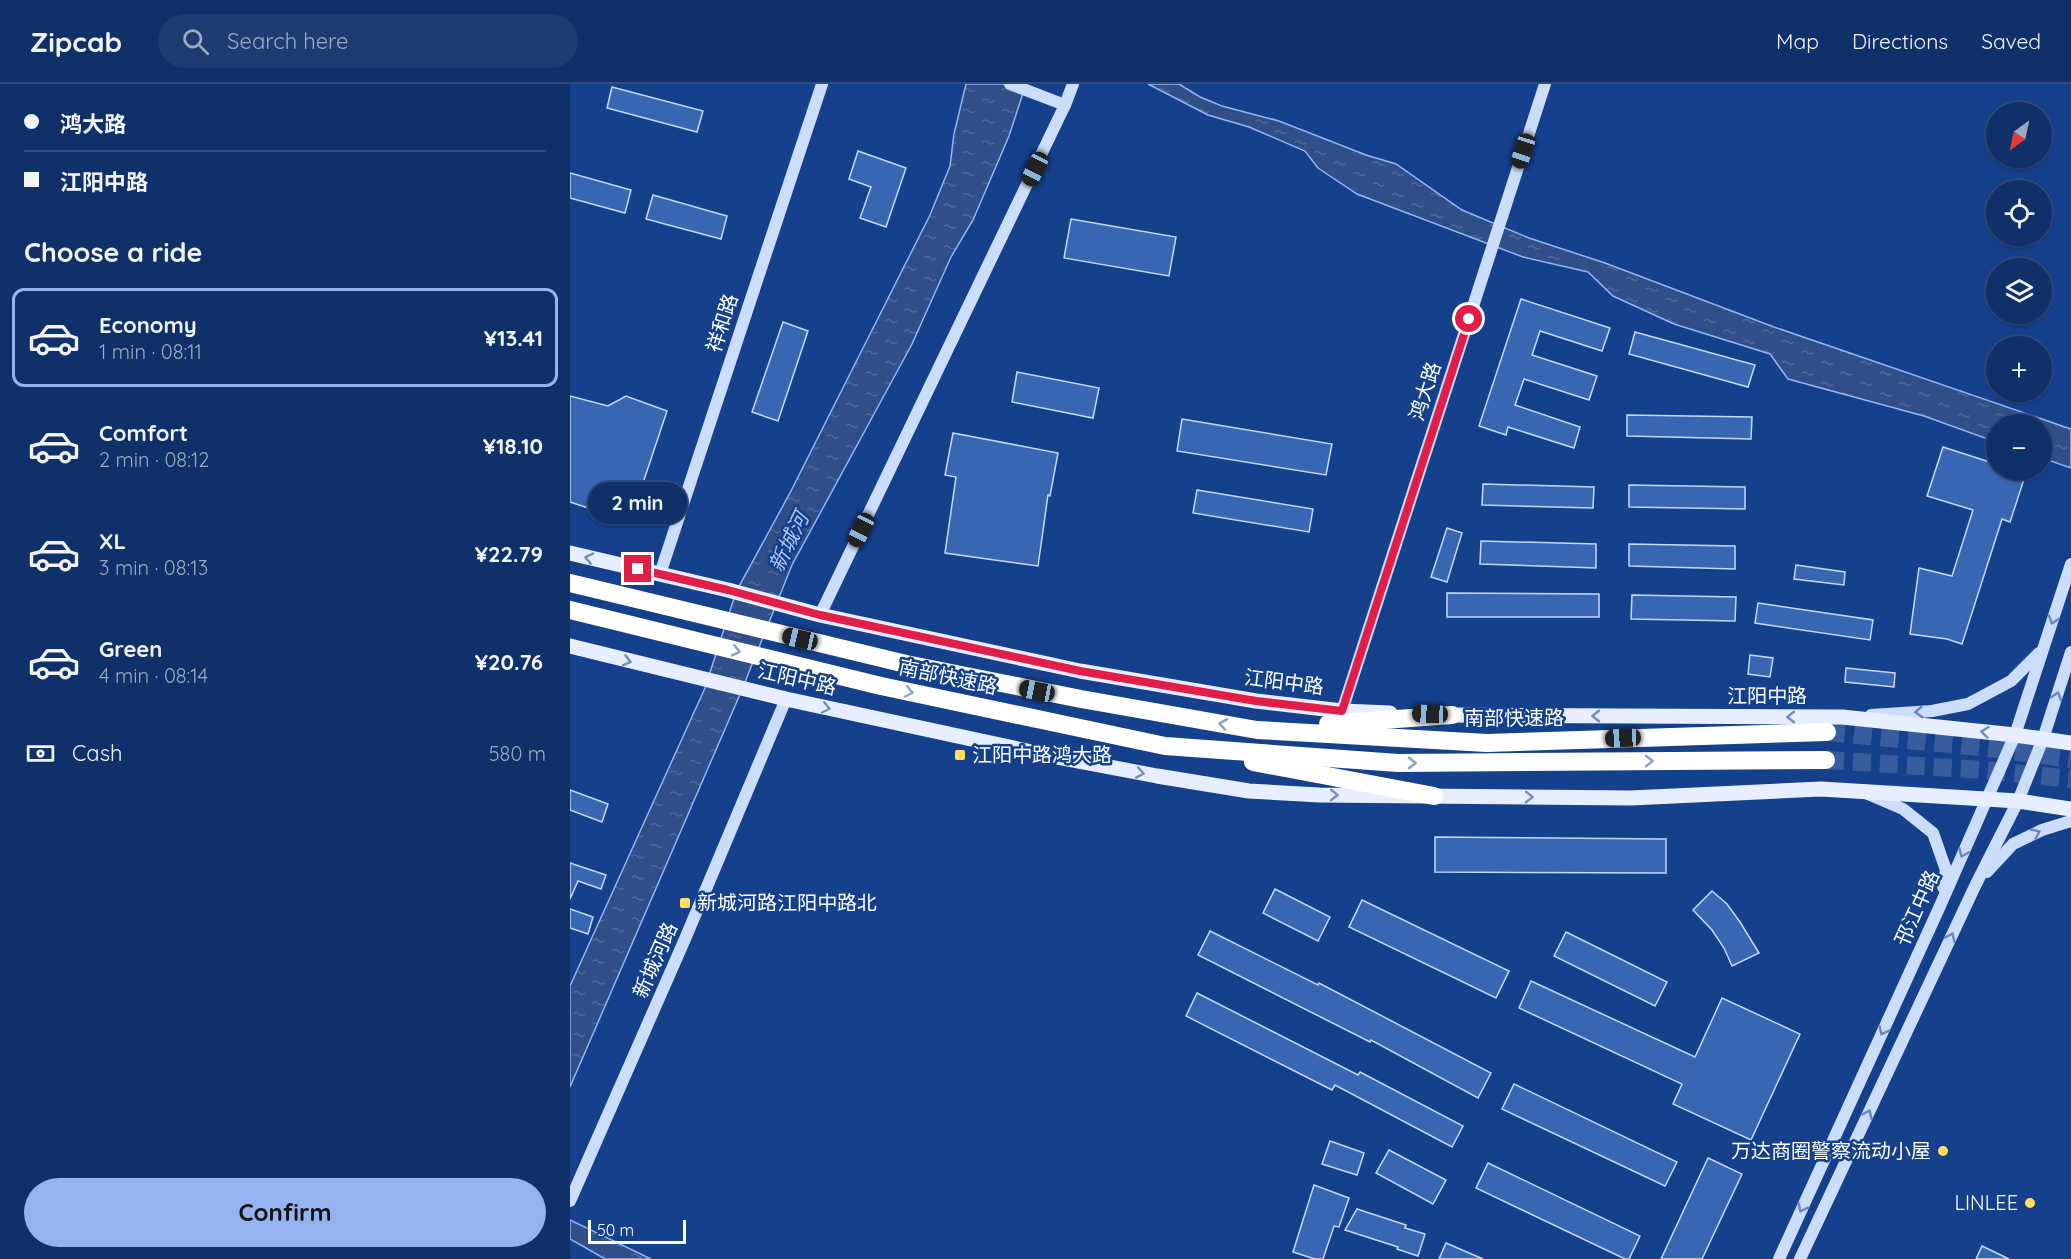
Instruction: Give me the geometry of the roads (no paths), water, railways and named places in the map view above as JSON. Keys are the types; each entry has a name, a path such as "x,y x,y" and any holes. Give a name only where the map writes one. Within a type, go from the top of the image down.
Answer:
{"highway":[{"path":"570,575 661,605"},
{"name":"南部快速路","path":"570,583 918,667 1257,730 1486,743 1827,732"},
{"name":"南部快速路","path":"570,610 881,686 1166,746 1398,763 1826,760"},
{"path":"570,620 656,631"},
{"path":"1257,730 1452,715"},
{"path":"1166,746 1434,796"}],"main road":[{"name":"江阳中路","path":"570,554 728,590 820,615 1080,671 1256,701 1342,711 1452,715 1842,717 2071,743"},
{"name":"江阳中路","path":"570,646 786,699 1041,754 1249,791 1319,795 1631,798 1821,789 2018,801 2071,809"}],"street":[{"name":"祥和路","path":"660,574 822,84"},
{"path":"1010,84 1065,105"},
{"path":"820,615 1065,105 1072,84"},
{"name":"鸿大路","path":"1342,711 1545,84"},
{"name":"邗江中路","path":"1779,1259 1940,906 2015,735 2071,564"},
{"path":"1842,717 1932,711 1968,704 2011,681 2042,650"},
{"path":"1800,1259 1976,884 2018,801 2043,739 2071,652"},
{"name":"新城河路","path":"570,1201 685,939 786,699"},
{"path":"1862,791 1902,809 1933,833 1946,870 1940,906"},
{"path":"1976,884 2013,844 2042,830 2071,821"}],"water":[{"name":"新城河","path":"966,84 1026,84 1009,136 973,220 951,257 912,344 792,565 741,692 570,1087 570,986 705,688 736,592 791,491 930,215 950,166 954,134"},
{"path":"1148,84 1179,84 1200,97 1222,106 1279,121 1366,155 1396,164 1462,210 1529,238 1605,263 1774,327 1986,400 1986,402 2027,414 1986,414 1986,438 1924,416 1788,379 1770,354 1674,324 1613,296 1588,272 1523,257 1357,194 1318,168 1305,151 1249,127 1208,115"},
{"path":"2052,422 2071,429 2071,468 2052,461"},
{"path":"570,1220 651,1259 605,1259 570,1239"}],"tunnel":[{"path":"1827,732 1989,748 2071,759"},
{"path":"1826,760 1983,770 2071,779"}],"place":[{"name":"江阳中路鸿大路","path":"960,755"},
{"name":"新城河路江阳中路北","path":"685,903"},
{"name":"万达商圈警察流动小屋","path":"1943,1151"},
{"name":"LINLEE","path":"2030,1203"}]}
